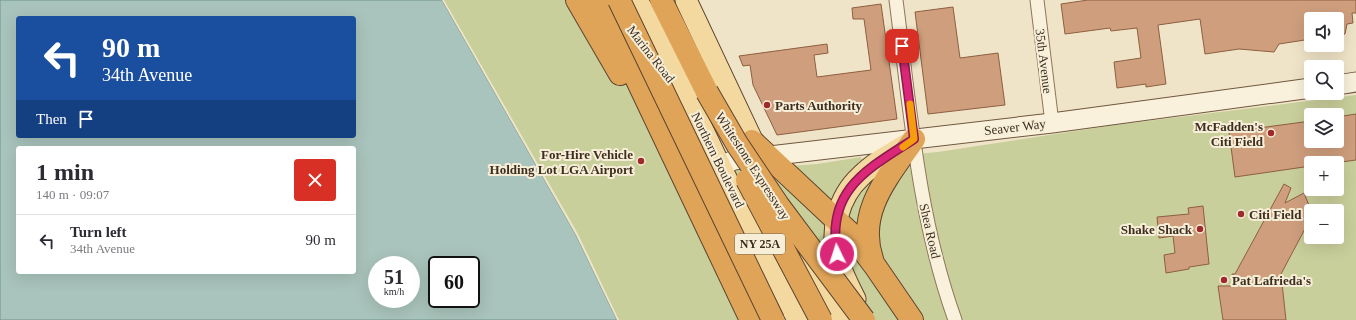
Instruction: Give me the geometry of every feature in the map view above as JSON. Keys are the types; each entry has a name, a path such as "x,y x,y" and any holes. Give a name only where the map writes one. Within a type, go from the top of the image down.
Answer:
{"highway":[{"path":"577,0 633,97 723,262"},
{"path":"599,0 751,320"},
{"path":"618,0 773,320"},
{"name":"Whitestone Expressway","path":"661,0 707,92 738,144 778,205 864,320"},
{"path":"707,92 756,199 821,320"},
{"path":"875,266 868,239 868,227 871,210 882,186 914,139"},
{"path":"760,151 837,219 875,266 910,318"}],"main road":[{"name":"Northern Boulevard","path":"637,0 666,53 721,168 798,320"},
{"name":"NY 25A","path":"686,0 760,151 813,266 842,320"},
{"path":"1344,83 1356,82"},
{"name":"Seaver Way","path":"721,168 731,161 760,151 914,139 1052,123 1304,89"},
{"path":"864,320 838,260 835,240 837,219 843,200 855,182 872,166 914,139"}],"street":[{"name":"Marina Road","path":"605,0 657,57 694,111"},
{"name":"Shea Road","path":"896,0 919,177 939,271 955,320"},
{"name":"35th Avenue","path":"1037,0 1052,123"}],"green space":[{"path":"442,0 627,0 714,171 817,164 861,157 861,159 938,152 1115,125 1316,100 1344,100 1344,96 1356,95 1356,320 617,320 576,235"}],"water":[{"path":"0,0 442,0 576,235 617,320 0,320"}],"pier":[{"path":"442,0 444,0 578,234 619,320 617,320 576,235"}],"building":[{"path":"1088,0 1356,0 1356,13 1352,13 1353,23 1347,24 1344,34 1344,12 1304,12 1304,40 1279,44 1274,52 1239,49 1205,54 1200,19 1158,25 1166,84 1146,87 1146,84 1117,88 1114,62 1141,58 1137,28 1111,31 1110,28 1065,34 1061,4"},
{"path":"881,4 897,119 777,135 753,85 750,65 743,66 739,56 827,44 828,53 814,55 817,77 871,70 864,19 853,19 852,8"},
{"path":"953,7 960,58 998,53 1005,105 928,114 915,12"},
{"path":"1356,114 1356,160 1344,162 1344,156 1304,156 1304,167 1235,177 1229,132 1304,122 1304,148 1344,148 1344,116"},
{"path":"1284,184 1291,188 1285,203 1304,193 1309,204 1304,204 1304,231 1281,274 1286,320 1223,320 1218,286 1234,286 1232,274 1235,274"},
{"path":"1203,206 1209,264 1166,273 1164,255 1175,253 1173,236 1159,238 1157,217 1189,214 1188,208"}],"slow traffic":[{"path":"903,147 914,139 910,104"}],"place":[{"name":"Parts Authority","path":"767,105"},
{"name":"McFadden's Citi Field","path":"1271,133"},
{"name":"For-Hire Vehicle Holding Lot LGA Airport","path":"641,161"},
{"name":"Citi Field","path":"1241,214"},
{"name":"Shake Shack","path":"1200,229"},
{"name":"Pat Lafrieda's","path":"1224,280"}],"route":[{"path":"837,254 835,240 837,219 840,206 850,187 872,166 914,139 902,46"}]}
